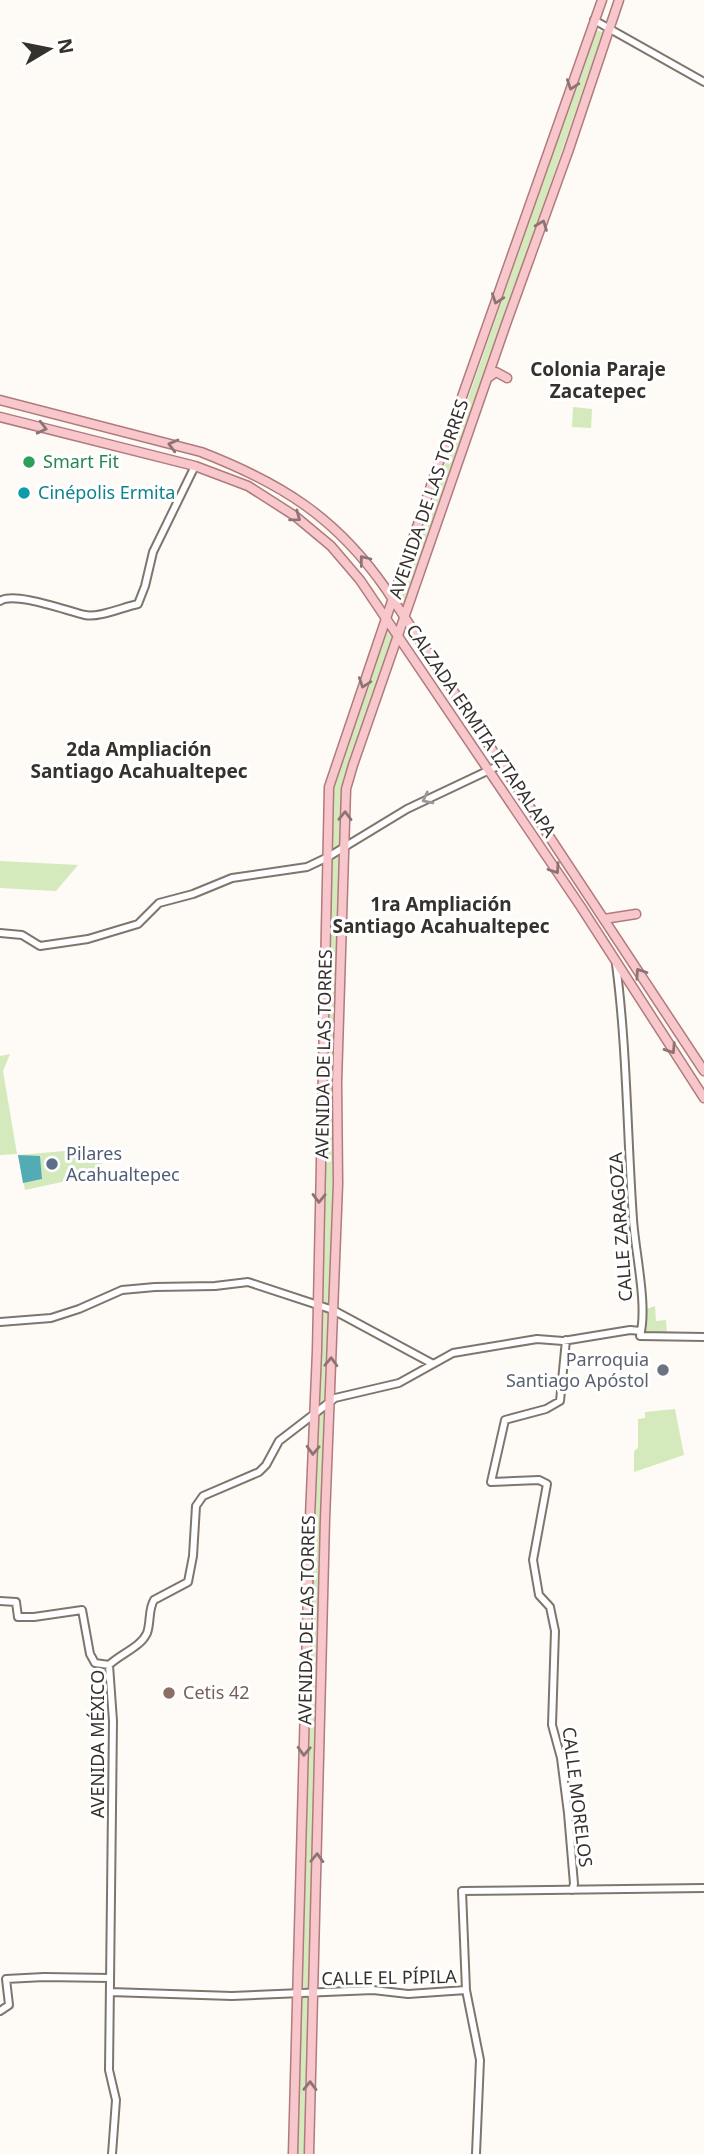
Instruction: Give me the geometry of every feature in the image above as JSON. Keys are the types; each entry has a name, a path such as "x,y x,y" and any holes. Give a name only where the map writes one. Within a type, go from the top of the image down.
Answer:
{"main road":[{"name":"AVENIDA DE LAS TORRES","path":"309,2154 325,1519 338,1184 337,1082 346,801 349,779 619,0"},
{"name":"AVENIDA DE LAS TORRES","path":"293,2154 324,1082 328,800 332,774 601,2"},
{"path":"601,2 601,8 606,13 615,11"},
{"path":"588,38 599,36 604,44"},
{"path":"489,377 499,373 507,378"},
{"name":"CALZADA ERMITA IZTAPALAPA","path":"0,400 201,452 270,483 305,504 342,535 366,562 393,601 704,1071"},
{"name":"CALZADA ERMITA IZTAPALAPA","path":"0,417 195,466 230,478 295,516 331,546 360,580 386,618 571,893 704,1098"},
{"path":"447,442 451,453 461,454"},
{"path":"439,462 450,460 456,470"},
{"path":"230,478 235,466"},
{"path":"262,495 270,483"},
{"path":"571,893 583,886"},
{"path":"604,919 636,914"},
{"path":"639,1000 653,992"},
{"path":"324,1082 337,1082"}],"street":[{"path":"594,20 704,82"},
{"path":"0,601 4,598 18,598 90,616 138,604 153,552 195,466"},
{"path":"0,933 22,935 40,946 88,939 138,924 159,903 193,894 232,877 300,869 328,857 407,810 502,764"},
{"name":"CALLE ZARAGOZA","path":"615,962 622,1018 633,1216 641,1292 640,1334"},
{"path":"0,1322 51,1318 122,1290 248,1282 333,1310 433,1364"},
{"path":"330,1401 399,1383 453,1353 537,1339 566,1340 631,1330 640,1334 704,1337"},
{"name":"CALLE MORELOS","path":"566,1340 560,1401 546,1409 505,1420 491,1482 539,1480 547,1484 533,1555 539,1595 550,1607 555,1631 552,1725 560,1750 568,1813 574,1884 572,1890"},
{"name":"AVENIDA MÉXICO","path":"112,2154 116,2100 109,2070 113,1721 109,1665 125,1651 141,1643 148,1631 154,1600 188,1582 198,1500 259,1472 279,1440 330,1401"},
{"path":"0,1601 17,1604 18,1617 34,1618 82,1610 90,1654 95,1663 109,1665"},
{"path":"476,2154 480,2060 466,1990 462,1891 704,1888"},
{"path":"0,2011 9,2005 6,1979 110,1978"},
{"name":"CALLE EL PÍPILA","path":"110,1992 232,1996 379,1990 408,1994 466,1990"}],"green space":[{"path":"596,30 603,32 404,610 398,600"},
{"path":"573,407 592,409 591,428 572,427"},
{"path":"386,625 394,637 345,783 343,843 330,849 333,779"},
{"path":"344,851 335,1079 326,1079 330,859"},
{"path":"0,861 78,865 56,891 0,888"},
{"path":"10,1054 3,1071 17,1154 0,1155 0,1056"},
{"path":"326,1084 336,1085 329,1304 320,1302"},
{"path":"88,1149 90,1156 100,1155 103,1173 25,1190 18,1155"},
{"path":"655,1306 656,1321 666,1320 667,1335 646,1335 644,1310"},
{"path":"319,1309 330,1312 328,1397 316,1407"},
{"path":"326,1409 308,1988 299,1987 316,1418"},
{"path":"675,1409 684,1455 634,1472 634,1451 638,1448 638,1419 645,1418 645,1412"},
{"path":"300,1996 310,1997 305,2154 294,2154"}],"water":[{"path":"18,1155 40,1156 42,1179 23,1183"}],"place":[{"name":"Smart Fit","path":"29,462"},
{"name":"Cinépolis Ermita","path":"24,493"},
{"name":"Pilares Acahualtepec","path":"52,1164"},
{"name":"Parroquia Santiago Apóstol","path":"663,1370"},
{"name":"Cetis 42","path":"169,1693"}],"district":[{"name":"Colonia Paraje Zacatepec","path":"598,380"},
{"name":"2da Ampliación Santiago Acahualtepec","path":"139,760"},
{"name":"1ra Ampliación Santiago Acahualtepec","path":"441,915"}]}
